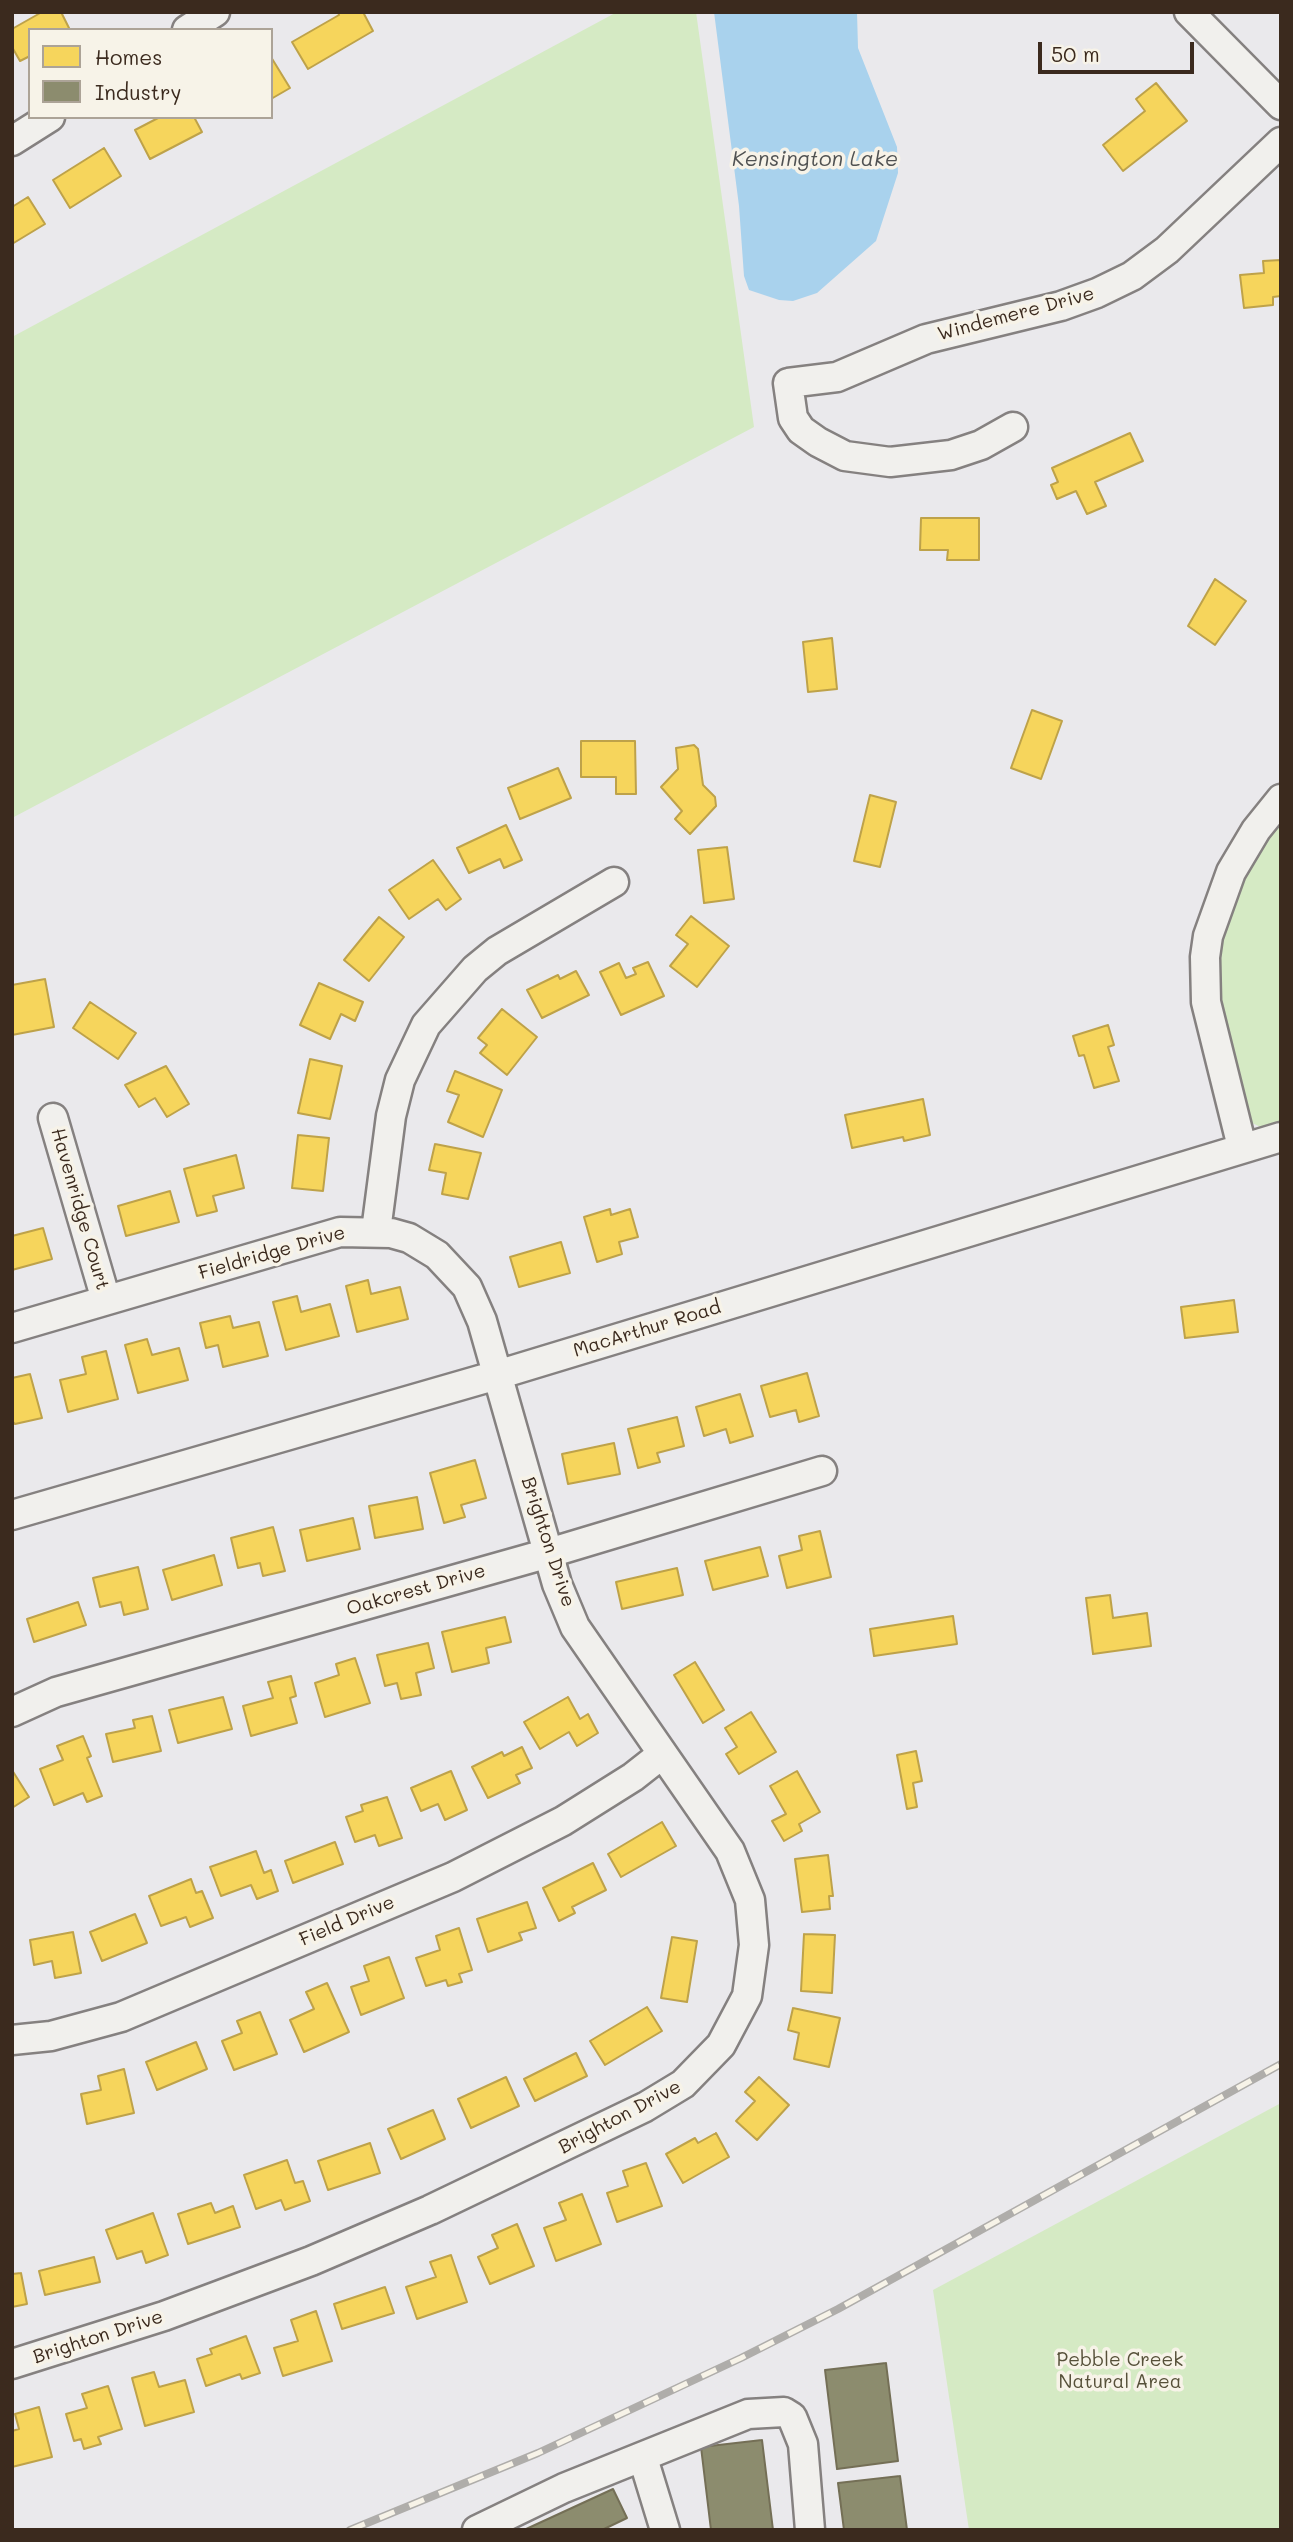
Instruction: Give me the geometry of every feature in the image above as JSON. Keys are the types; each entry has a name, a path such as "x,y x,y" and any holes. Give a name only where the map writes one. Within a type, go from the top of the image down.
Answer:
{"street":[{"path":"190,28 215,12"},
{"path":"1189,12 1281,105"},
{"path":"12,141 47,119"},
{"name":"Windemere Drive","path":"1013,427 981,445 951,455 890,462 845,456 818,443 801,430 793,418 788,383 837,377 926,339 1061,306 1132,276 1167,250 1281,142"},
{"path":"1242,1147 1206,1002 1205,957 1208,936 1231,872 1256,830 1281,799"},
{"path":"376,1231 391,1116 400,1080 426,1025 475,969 497,951 614,882"},
{"name":"Havenridge Court","path":"53,1118 106,1300"},
{"name":"MacArthur Road","path":"12,1515 497,1375 1281,1137"},
{"name":"Fieldridge Drive","path":"12,1328 340,1232 376,1231 391,1233 423,1245 458,1275 475,1301 497,1375"},
{"name":"Brighton Drive","path":"12,2364 164,2316 335,2251 430,2210 634,2113 683,2084 702,2067 720,2045 747,1996 754,1945 750,1900 730,1851 661,1755 575,1627 549,1553 497,1375"},
{"name":"Oakcrest Drive","path":"12,1712 57,1692 549,1553 822,1471"},
{"name":"Field Drive","path":"12,2040 51,2036 121,2017 453,1877 564,1821 633,1777 661,1755"},
{"path":"477,2530 564,2488 748,2414 784,2412 792,2417 803,2444 810,2530"},
{"path":"643,2458 664,2530"}],"green space":[{"path":"617,12 696,12 754,427 12,818 12,337"},
{"path":"1281,813 1281,1125 1265,1129 1252,1123 1246,1109 1222,1016 1216,974 1222,930 1237,883"},
{"name":"Pebble Creek Natural Area","path":"1281,2103 1281,2530 969,2530 933,2290"}],"water":[{"name":"Kensington Lake","path":"714,12 857,12 858,48 897,147 898,173 876,241 817,293 793,301 779,300 749,290 744,276 739,206"}],"building: Homes":[{"path":"42,12 61,12 69,28 28,28 28,57 20,61 12,47 12,29"},
{"path":"338,12 363,12 373,31 308,69 292,42 339,15"},
{"path":"273,60 290,88 273,98"},
{"path":"1156,83 1187,121 1123,171 1103,145 1145,111 1136,99"},
{"path":"156,119 195,119 202,132 150,159 135,130"},
{"path":"104,148 121,176 70,208 53,180"},
{"path":"28,197 45,224 12,244 12,207"},
{"path":"1281,260 1281,296 1273,297 1273,305 1244,308 1240,275 1264,273 1263,261"},
{"path":"1130,433 1143,461 1095,482 1106,506 1087,514 1076,491 1057,499 1051,485 1058,482 1052,468"},
{"path":"921,518 979,518 979,560 947,560 948,550 920,550"},
{"path":"1215,579 1246,601 1215,645 1188,626"},
{"path":"832,638 837,689 808,692 803,642"},
{"path":"1032,710 1062,721 1041,779 1011,768"},
{"path":"581,741 635,741 636,794 616,794 616,777 581,777"},
{"path":"694,745 698,749 703,785 715,797 716,806 690,834 675,819 682,811 661,787 678,769 676,748"},
{"path":"558,768 571,798 520,819 508,788"},
{"path":"870,795 896,802 880,867 854,861"},
{"path":"506,825 522,860 504,868 500,859 469,873 457,848"},
{"path":"727,847 734,899 704,903 698,850"},
{"path":"433,860 461,899 446,910 438,899 409,919 389,890"},
{"path":"691,916 729,946 697,987 670,966 688,944 676,935"},
{"path":"379,917 404,937 369,981 344,960"},
{"path":"648,962 664,996 621,1015 600,972 619,963 626,978 636,974 633,968"},
{"path":"576,971 589,995 542,1018 527,990 558,975 560,979"},
{"path":"45,979 54,1027 12,1035 12,985"},
{"path":"319,983 363,1002 355,1021 341,1014 330,1039 300,1025"},
{"path":"90,1002 136,1033 118,1059 73,1028"},
{"path":"502,1009 537,1037 507,1075 480,1053 487,1045 478,1038"},
{"path":"1108,1025 1114,1045 1108,1047 1119,1081 1094,1088 1084,1055 1079,1056 1073,1036"},
{"path":"310,1059 342,1066 330,1119 298,1113"},
{"path":"166,1066 189,1104 167,1117 155,1098 139,1107 125,1085"},
{"path":"455,1071 502,1090 483,1137 448,1122 459,1095 447,1091"},
{"path":"923,1099 930,1135 904,1141 903,1137 852,1148 845,1115"},
{"path":"298,1135 329,1138 323,1191 292,1188"},
{"path":"435,1144 481,1153 468,1199 442,1194 446,1173 429,1170"},
{"path":"236,1155 244,1188 213,1196 217,1211 197,1216 184,1169"},
{"path":"170,1191 179,1222 126,1236 118,1206"},
{"path":"610,1209 611,1215 630,1209 638,1237 619,1242 622,1254 597,1262 584,1217"},
{"path":"43,1228 52,1259 12,1270 12,1236"},
{"path":"561,1242 570,1273 519,1287 510,1257"},
{"path":"368,1280 371,1294 400,1287 408,1319 357,1332 346,1286"},
{"path":"297,1296 301,1312 330,1304 339,1336 286,1350 273,1302"},
{"path":"1234,1300 1238,1332 1185,1338 1181,1307"},
{"path":"230,1316 233,1328 259,1322 268,1356 223,1367 218,1345 206,1348 200,1323"},
{"path":"147,1339 152,1355 179,1348 188,1380 138,1393 125,1345"},
{"path":"106,1351 118,1399 68,1412 60,1380 86,1374 82,1357"},
{"path":"807,1373 819,1416 799,1422 796,1410 770,1417 761,1386"},
{"path":"30,1374 42,1418 15,1424 12,1421 12,1378"},
{"path":"740,1394 753,1436 730,1443 726,1429 704,1436 696,1407"},
{"path":"677,1417 684,1446 657,1453 660,1462 638,1468 628,1429"},
{"path":"614,1443 620,1474 568,1484 562,1454"},
{"path":"475,1460 486,1498 461,1505 465,1517 444,1523 430,1473"},
{"path":"417,1497 423,1529 375,1538 369,1506"},
{"path":"353,1518 360,1549 307,1561 300,1530"},
{"path":"273,1527 285,1571 263,1576 260,1563 238,1568 231,1538"},
{"path":"820,1531 831,1577 787,1588 779,1556 802,1550 799,1536"},
{"path":"760,1547 768,1576 713,1590 705,1561"},
{"path":"214,1555 222,1585 172,1600 163,1570"},
{"path":"138,1567 148,1609 124,1615 121,1602 100,1607 93,1578"},
{"path":"677,1568 683,1595 622,1609 616,1582"},
{"path":"1110,1595 1113,1618 1147,1613 1151,1646 1093,1654 1086,1598"},
{"path":"78,1602 86,1625 34,1642 27,1619"},
{"path":"953,1616 957,1644 874,1656 870,1629"},
{"path":"505,1617 511,1642 486,1648 489,1663 452,1672 442,1632"},
{"path":"428,1643 434,1668 416,1673 421,1695 401,1699 397,1683 385,1686 377,1655"},
{"path":"355,1658 370,1703 325,1717 315,1683 339,1675 336,1664"},
{"path":"695,1662 724,1710 703,1723 674,1675"},
{"path":"291,1676 296,1696 290,1698 297,1723 251,1736 243,1706 273,1698 268,1682"},
{"path":"223,1697 232,1729 178,1743 169,1710"},
{"path":"568,1697 580,1719 588,1714 598,1733 577,1746 569,1732 540,1749 524,1722"},
{"path":"751,1712 776,1752 739,1774 726,1754 737,1747 725,1728"},
{"path":"152,1716 161,1751 113,1762 106,1734 135,1728 133,1720"},
{"path":"83,1736 91,1756 87,1758 102,1796 87,1802 83,1793 54,1805 40,1769 63,1760 57,1746"},
{"path":"522,1747 532,1768 516,1775 520,1783 488,1798 472,1767 502,1752 504,1756"},
{"path":"916,1751 922,1781 913,1783 917,1807 907,1809 897,1755"},
{"path":"12,1770 29,1797 12,1808"},
{"path":"451,1771 467,1810 445,1820 438,1804 421,1811 411,1788"},
{"path":"797,1771 820,1812 799,1824 802,1831 784,1841 772,1821 786,1814 770,1786"},
{"path":"387,1797 402,1838 379,1846 375,1835 355,1842 346,1817 363,1811 361,1805"},
{"path":"662,1822 676,1846 621,1877 608,1854"},
{"path":"335,1842 343,1864 293,1883 285,1861"},
{"path":"256,1851 264,1873 271,1870 278,1891 257,1899 251,1885 221,1896 210,1867"},
{"path":"828,1855 833,1896 829,1896 830,1909 802,1912 795,1859"},
{"path":"593,1863 606,1890 572,1907 575,1913 559,1921 543,1888"},
{"path":"191,1879 196,1893 202,1891 213,1918 190,1927 186,1917 161,1926 149,1896"},
{"path":"527,1902 536,1928 519,1933 522,1940 488,1952 477,1919"},
{"path":"135,1914 147,1943 102,1961 90,1932"},
{"path":"459,1928 472,1970 459,1974 462,1982 448,1986 446,1980 426,1986 416,1958 440,1950 436,1936"},
{"path":"73,1932 81,1973 55,1978 52,1961 34,1965 30,1940"},
{"path":"804,1934 835,1935 832,1993 801,1991"},
{"path":"672,1937 697,1941 687,2002 661,1998"},
{"path":"389,1957 404,1998 361,2015 351,1987 369,1981 364,1966"},
{"path":"327,1983 349,2032 304,2052 290,2020 314,2009 306,1992"},
{"path":"647,2007 662,2031 605,2065 590,2041"},
{"path":"793,2008 840,2018 829,2067 794,2059 799,2033 788,2030"},
{"path":"260,2012 277,2054 234,2070 222,2041 242,2033 237,2021"},
{"path":"196,2042 207,2069 157,2090 146,2062"},
{"path":"576,2053 587,2076 535,2101 524,2079"},
{"path":"124,2069 134,2113 87,2124 81,2094 101,2090 98,2076"},
{"path":"506,2077 519,2106 471,2128 458,2099"},
{"path":"759,2077 789,2105 757,2140 736,2121 755,2101 745,2092"},
{"path":"433,2110 445,2139 401,2159 388,2129"},
{"path":"716,2133 729,2157 683,2183 666,2154 695,2138 698,2143"},
{"path":"370,2143 380,2173 328,2190 318,2161"},
{"path":"287,2160 295,2183 303,2181 310,2201 285,2210 281,2200 256,2209 244,2175"},
{"path":"646,2163 662,2206 617,2222 607,2193 628,2186 623,2171"},
{"path":"582,2194 601,2244 556,2261 544,2228 566,2220 559,2203"},
{"path":"211,2203 215,2213 233,2206 240,2227 188,2244 178,2214"},
{"path":"153,2213 168,2255 146,2263 142,2251 117,2259 106,2230"},
{"path":"517,2224 534,2266 490,2284 478,2257 498,2248 492,2235"},
{"path":"451,2255 467,2302 417,2319 406,2287 436,2277 430,2262"},
{"path":"94,2257 100,2282 45,2295 39,2271"},
{"path":"21,2273 27,2304 12,2307 12,2274"},
{"path":"385,2287 394,2313 342,2329 334,2304"},
{"path":"316,2311 332,2361 283,2376 274,2348 298,2341 291,2320"},
{"path":"246,2336 260,2373 242,2379 240,2374 206,2386 197,2359 212,2354 210,2349"},
{"path":"154,2372 159,2387 185,2380 194,2412 145,2426 132,2378"},
{"path":"108,2386 122,2429 98,2437 101,2444 84,2449 81,2439 74,2441 66,2414 87,2408 82,2394"},
{"path":"39,2407 52,2457 12,2467 12,2431 19,2429 15,2414"}],"building: Industry":[{"path":"886,2363 898,2461 837,2469 825,2370"},
{"path":"762,2440 773,2530 711,2530 701,2447"},
{"path":"900,2476 907,2530 844,2530 838,2483"},
{"path":"613,2489 627,2518 602,2530 524,2530"}],"railway":[{"path":"350,2530 538,2453 741,2358 838,2309 1281,2064"}]}
